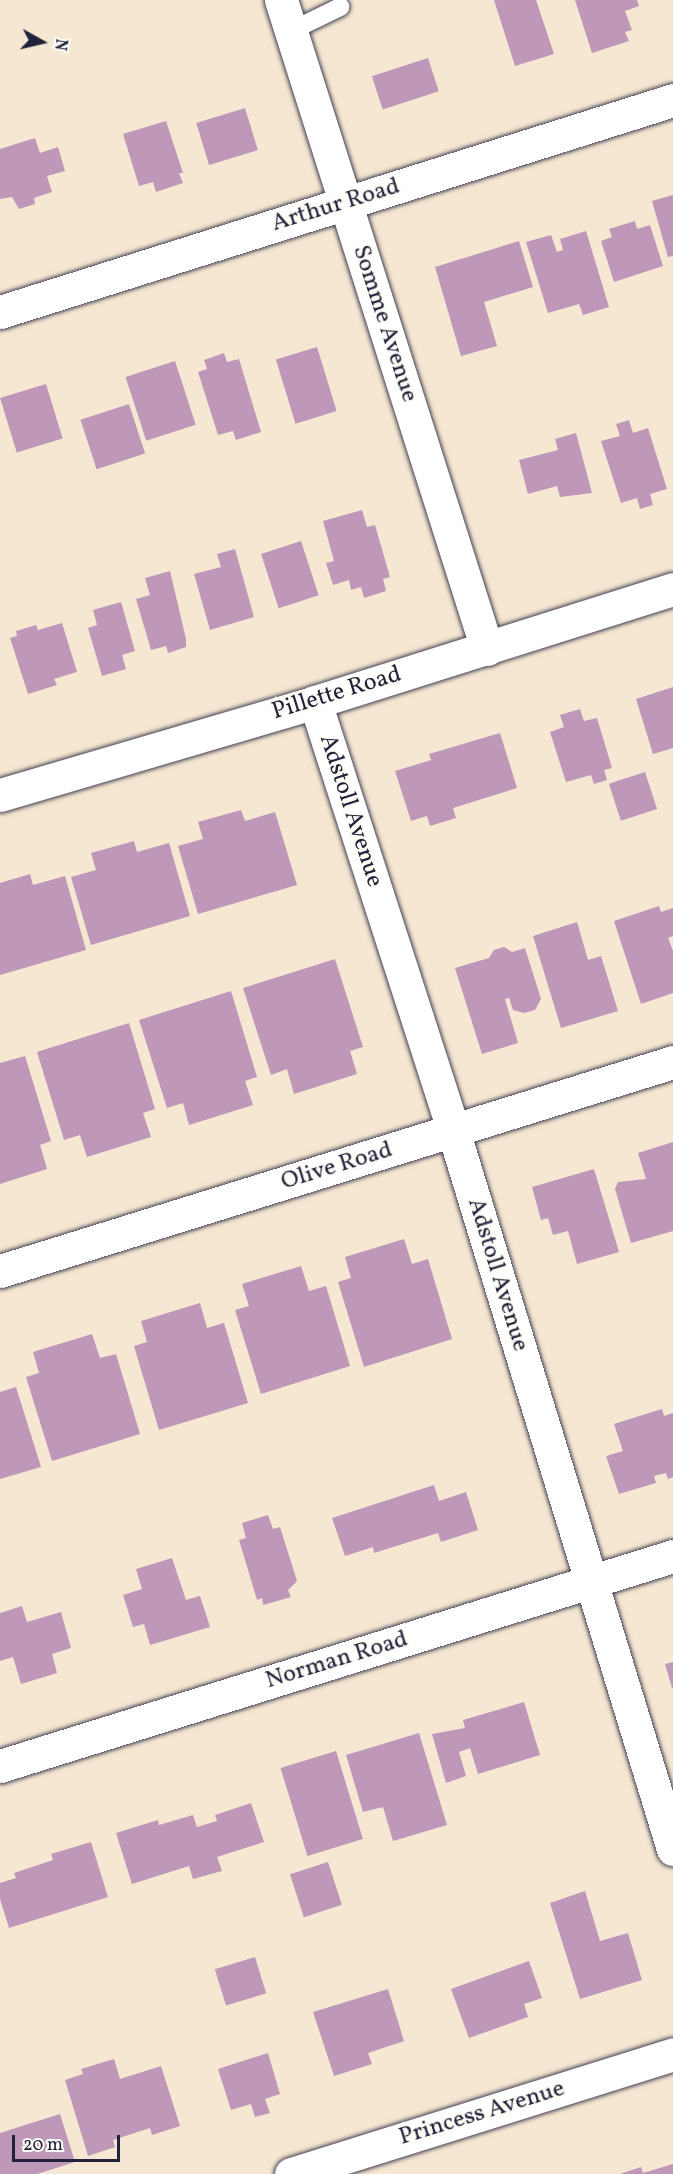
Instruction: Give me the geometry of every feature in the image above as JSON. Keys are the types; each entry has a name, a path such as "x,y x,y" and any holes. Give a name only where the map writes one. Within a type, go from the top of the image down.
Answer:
{"street":[{"name":"Somme Avenue","path":"281,0 487,649"},
{"name":"Arthur Road","path":"0,312 673,100"},
{"name":"Pillette Road","path":"0,795 315,702 673,589"},
{"name":"Adstoll Avenue","path":"315,702 453,1130 673,1849"},
{"name":"Olive Road","path":"0,1271 673,1062"},
{"name":"Norman Road","path":"0,1766 673,1556"},
{"name":"Princess Avenue","path":"291,2174 673,2054"}],"lane":[{"path":"291,31 340,7"}],"building":[{"path":"494,0 536,0 554,54 515,66"},
{"path":"575,0 637,0 639,6 625,11 632,30 625,32 629,41 592,53"},
{"path":"428,58 439,91 383,110 372,76"},
{"path":"245,108 258,150 209,165 196,123"},
{"path":"166,121 183,173 179,173 183,183 156,192 153,182 139,186 123,134"},
{"path":"35,138 40,153 58,147 65,171 47,176 52,192 34,198 35,204 19,209 12,197 0,199 0,149"},
{"path":"673,195 673,256 668,257 652,201"},
{"path":"635,221 637,229 650,225 663,266 614,282 601,241 612,237 609,229"},
{"path":"586,231 609,307 583,315 579,304 548,313 526,242 551,235 557,252 563,250 560,239"},
{"path":"519,241 533,287 484,302 497,346 461,356 435,267"},
{"path":"317,347 337,411 295,424 276,360"},
{"path":"224,353 227,362 239,359 261,432 236,440 233,431 218,435 198,372 207,369 204,360"},
{"path":"175,361 196,425 146,441 126,377"},
{"path":"46,384 63,439 17,453 0,398"},
{"path":"129,404 145,453 97,469 80,420"},
{"path":"629,420 633,433 648,428 667,489 650,494 653,505 640,509 637,498 621,503 601,441 620,436 616,424"},
{"path":"576,433 592,493 560,497 557,486 528,494 519,460 558,450 555,439"},
{"path":"362,510 367,527 375,525 390,577 383,579 386,591 364,598 361,587 351,590 349,580 333,585 326,563 334,561 323,521"},
{"path":"301,541 319,595 279,608 261,554"},
{"path":"235,549 254,617 210,630 194,574 221,567 217,554"},
{"path":"170,571 186,647 168,653 166,646 151,650 136,599 150,595 145,578"},
{"path":"121,602 135,651 122,655 126,669 102,676 88,628 97,625 93,610"},
{"path":"62,623 77,672 54,679 57,685 28,694 10,638 17,636 16,631 36,625 38,630"},
{"path":"673,687 673,748 653,754 636,699"},
{"path":"580,709 584,721 597,718 612,768 604,770 607,780 594,784 591,775 566,782 550,732 564,727 560,715"},
{"path":"500,733 517,788 453,808 456,818 430,826 427,816 411,821 395,771 431,760 429,754"},
{"path":"645,772 657,809 621,821 609,784"},
{"path":"241,810 245,821 275,812 297,885 198,914 178,846 203,839 198,822"},
{"path":"134,841 137,852 169,843 190,916 91,945 71,877 96,870 91,853"},
{"path":"30,874 33,885 65,876 86,950 0,975 0,883"},
{"path":"659,906 661,912 673,908 673,936 668,938 673,951 673,993 641,1004 614,921"},
{"path":"577,922 588,960 601,956 618,1011 561,1028 533,936"},
{"path":"504,947 512,952 525,948 541,999 535,1010 524,1013 513,1010 509,998 505,999 518,1043 482,1054 455,968 489,958 494,950"},
{"path":"335,959 363,1047 350,1051 357,1074 294,1094 287,1069 271,1075 243,988"},
{"path":"231,991 257,1077 245,1081 253,1105 189,1125 183,1103 167,1108 139,1020"},
{"path":"129,1023 155,1109 143,1113 151,1137 87,1157 80,1135 64,1140 37,1052"},
{"path":"25,1056 51,1141 40,1145 47,1169 0,1184 0,1063"},
{"path":"673,1142 673,1231 631,1243 615,1189 618,1182 646,1179 638,1153"},
{"path":"594,1169 619,1252 577,1264 568,1231 553,1235 548,1218 541,1220 532,1187"},
{"path":"404,1239 412,1264 428,1259 452,1339 364,1367 338,1282 351,1278 345,1257"},
{"path":"301,1266 309,1291 326,1286 350,1366 261,1394 235,1310 249,1306 242,1284"},
{"path":"200,1303 207,1328 224,1323 248,1403 159,1430 134,1346 147,1342 141,1321"},
{"path":"92,1334 100,1358 116,1354 140,1434 52,1461 26,1377 39,1373 33,1352"},
{"path":"16,1387 41,1467 0,1479 0,1392"},
{"path":"662,1409 664,1416 673,1413 673,1477 668,1479 666,1473 654,1476 656,1483 619,1494 606,1456 623,1451 614,1424"},
{"path":"434,1485 439,1501 466,1492 478,1530 441,1542 438,1533 374,1553 373,1547 345,1556 332,1518"},
{"path":"268,1515 273,1529 280,1527 297,1581 288,1590 291,1597 263,1605 262,1598 257,1600 239,1540 246,1538 242,1523"},
{"path":"172,1558 186,1600 200,1596 210,1627 150,1645 144,1624 133,1627 123,1595 142,1589 136,1569"},
{"path":"22,1606 27,1622 61,1612 71,1648 52,1654 57,1673 21,1684 13,1657 0,1661 0,1613"},
{"path":"673,1662 673,1688 672,1688 665,1664"},
{"path":"524,1702 540,1755 478,1774 470,1748 459,1752 466,1776 446,1783 432,1734 465,1728 463,1720"},
{"path":"419,1733 447,1825 393,1841 383,1807 363,1812 346,1755"},
{"path":"336,1751 363,1839 307,1856 281,1768"},
{"path":"251,1803 264,1842 217,1857 222,1871 193,1879 189,1866 132,1884 116,1833 158,1820 159,1825 193,1815 197,1827 217,1821 215,1815"},
{"path":"91,1842 108,1897 9,1928 0,1899 0,1883 16,1878 14,1873 53,1860 51,1854"},
{"path":"328,1862 342,1905 304,1917 290,1874"},
{"path":"585,1891 600,1941 628,1933 642,1980 580,1999 550,1903"},
{"path":"255,1957 266,1993 226,2006 215,1969"},
{"path":"529,1961 542,1998 524,2004 528,2017 469,2038 451,1989"},
{"path":"388,1989 404,2041 368,2053 372,2064 334,2076 313,2012"},
{"path":"268,2053 280,2094 265,2099 270,2113 255,2117 251,2104 231,2110 218,2069"},
{"path":"114,2059 120,2079 161,2066 180,2126 152,2135 150,2128 113,2140 115,2147 88,2156 65,2080 83,2074 81,2069"},
{"path":"60,2114 75,2162 37,2174 0,2174 0,2133"},
{"path":"673,2164 673,2174 620,2174 641,2167 643,2173"}]}
